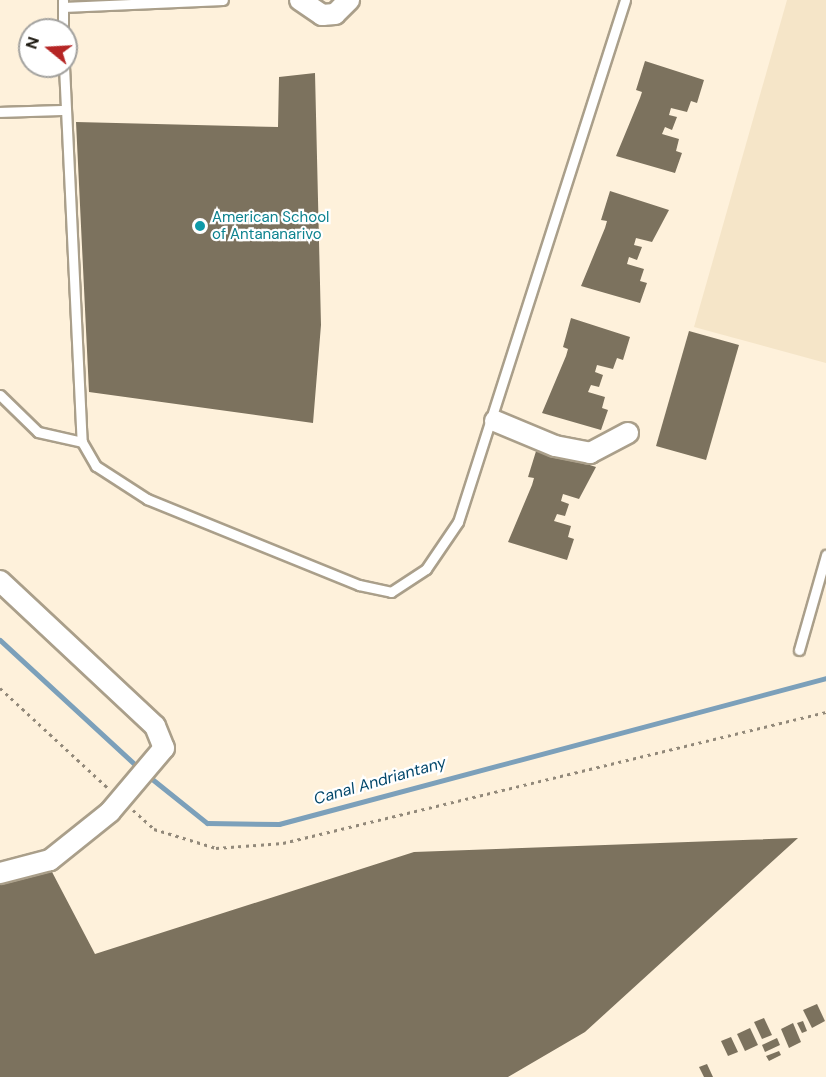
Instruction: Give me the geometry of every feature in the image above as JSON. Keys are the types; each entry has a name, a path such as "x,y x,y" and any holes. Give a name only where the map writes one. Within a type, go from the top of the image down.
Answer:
{"street":[{"path":"300,0 322,15 335,14 349,0"},
{"path":"495,421 555,446 590,453 628,433"},
{"path":"0,581 155,726 164,748 120,799 50,860 0,873"}],"lane":[{"path":"63,3 223,0"},
{"path":"64,78 82,442 96,466 147,499 359,585 391,592 426,569 459,522 495,421 625,0"},
{"path":"0,112 65,110"},
{"path":"0,395 38,432 82,442"},
{"path":"799,650 826,555"}],"path":[{"path":"0,688 154,829 216,848 283,843 826,712"}],"shaded area":[{"path":"787,0 826,0 826,363 694,327"}],"building":[{"path":"645,61 704,80 697,103 691,101 687,112 671,108 669,115 677,117 672,130 665,127 662,134 679,139 676,151 682,153 675,173 616,156 642,92 636,90"},
{"name":"American School of Antananarivo","path":"315,73 321,325 313,423 89,392 76,122 278,127 279,77"},
{"path":"610,191 669,210 652,242 636,238 634,245 642,247 637,260 629,257 627,264 644,269 640,281 647,283 640,303 581,286 605,228 607,221 601,220"},
{"path":"571,318 630,337 623,360 617,358 613,369 597,365 595,372 603,375 599,387 591,385 588,392 605,397 602,408 608,410 601,430 542,413 566,356 568,349 563,347"},
{"path":"689,331 739,345 706,460 656,446"},
{"path":"537,448 596,467 579,499 563,494 561,501 569,504 565,516 557,514 554,521 571,526 568,537 574,539 567,560 508,542 532,485 534,478 528,477"},
{"path":"798,838 585,1032 508,1077 0,1077 0,882 51,870 95,954 414,852"},
{"path":"817,1004 825,1021 812,1028 803,1010"},
{"path":"764,1018 772,1035 762,1039 754,1022"},
{"path":"803,1021 807,1031 802,1033 797,1023"},
{"path":"793,1023 801,1042 789,1048 781,1029"},
{"path":"750,1028 758,1045 745,1051 737,1034"},
{"path":"731,1037 738,1052 728,1056 721,1041"},
{"path":"777,1038 780,1045 765,1052 762,1045"},
{"path":"779,1051 781,1055 769,1061 766,1056"},
{"path":"707,1064 713,1077 704,1077 699,1067"}],"waterway":[{"name":"Canal Andriantany","path":"0,640 140,769"},
{"name":"Canal Andriantany","path":"147,775 207,823 279,824 826,678"}],"place":[{"name":"American School of Antananarivo","path":"200,226"}]}
